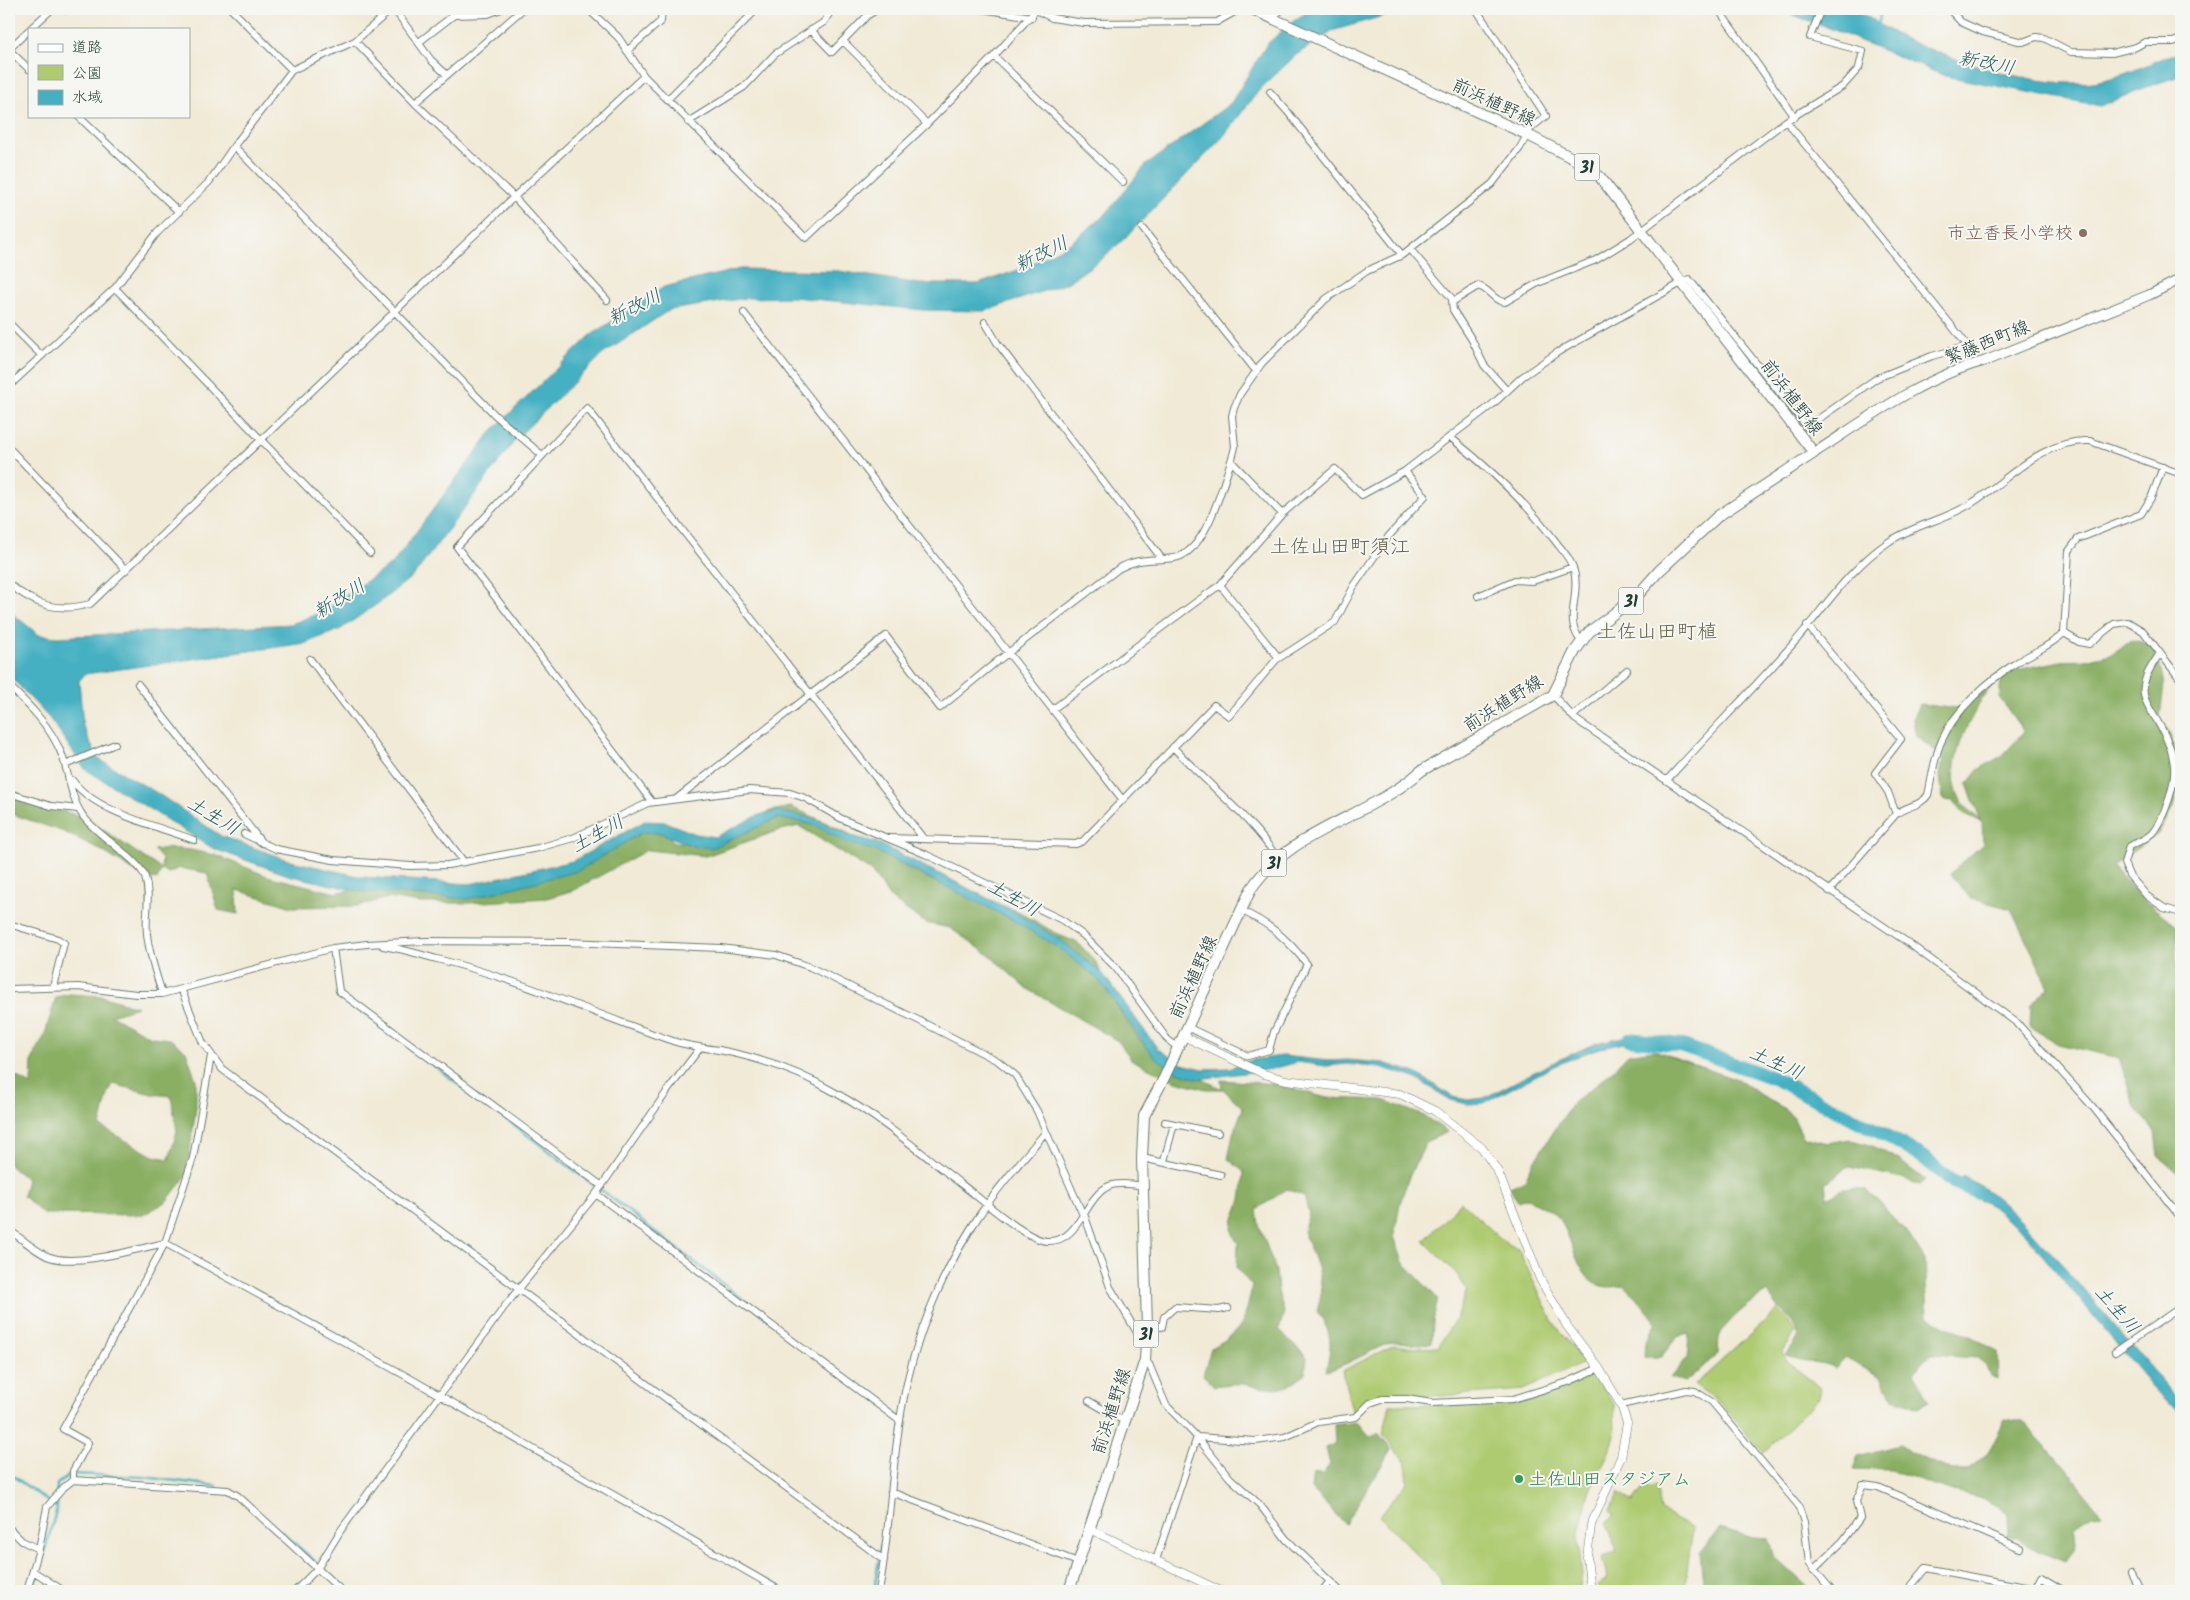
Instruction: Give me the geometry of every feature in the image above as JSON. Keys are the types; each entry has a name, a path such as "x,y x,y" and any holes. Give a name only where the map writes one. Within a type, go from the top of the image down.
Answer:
{"main road":[{"name":"前浜植野線","path":"1069,1591 1144,1360 1146,1348 1142,1158 1144,1116 1168,1071 1251,889 1261,874 1301,840 1366,809 1403,788 1421,771 1553,694 1580,641 1636,597 1659,571 1712,520 1814,453 1643,230 1600,177 1580,162 1526,134 1252,9"},
{"name":"繁藤西町線","path":"1814,453 1909,394 1962,367 1985,361 2149,296 2181,279"}],"street":[{"path":"32,28 52,9"},
{"path":"232,9 292,70"},
{"path":"9,386 115,288 157,232 209,182 292,70 355,41 393,9 431,60 447,75"},
{"path":"419,42 454,15 488,14 501,9"},
{"path":"415,102 523,9"},
{"path":"588,9 618,38 644,76 806,238 927,124 1032,16 1036,9 1052,18 1093,23 1217,22 1240,9"},
{"path":"627,51 661,21 662,9"},
{"path":"668,99 757,9"},
{"path":"688,122 744,87 776,54 824,22 832,9"},
{"path":"811,30 832,52 868,15 878,9"},
{"path":"982,9 1032,16"},
{"path":"1274,19 1283,9"},
{"path":"676,799 886,636 940,708 1009,652 1118,569 1132,561 1184,555 1202,535 1231,461 1235,447 1232,416 1234,408 1240,394 1256,371 1295,328 1326,299 1367,271 1410,250 1492,184 1520,148 1526,134 1546,116 1476,9"},
{"path":"1718,9 1795,117"},
{"path":"1452,301 1478,286 1484,287 1501,302 1505,302 1538,283 1596,260 1643,230 1786,121 1843,86 1859,68 1864,52 1810,37 1821,9"},
{"path":"1949,9 1961,22 1983,32 2023,42 2036,37 2044,38 2071,52 2112,52 2136,47 2145,42 2173,42 2181,39"},
{"path":"28,32 9,50 28,68"},
{"path":"355,41 415,102 514,197 607,300"},
{"path":"843,41 927,124"},
{"path":"994,56 1123,182"},
{"path":"9,584 38,604 54,608 90,604 514,197 644,76"},
{"path":"1270,92 1402,255"},
{"path":"80,118 179,212"},
{"path":"1053,709 1121,659 1142,640 1220,585 1282,514 1335,469 1362,495 1405,471 1522,378 1558,352 1689,279 1807,427 1876,378 1932,356 1968,346 1786,121"},
{"path":"234,146 496,416 542,454"},
{"path":"1142,228 1256,371"},
{"path":"1410,250 1447,292 1452,301 1453,310 1472,340 1484,365 1507,391"},
{"path":"115,288 370,553"},
{"path":"744,313 1122,799"},
{"path":"985,322 998,344 1162,558"},
{"path":"9,323 42,356"},
{"path":"652,802 457,547 587,408 923,838"},
{"path":"1450,437 1484,464 1533,512 1572,567 1576,582 1572,622 1580,641"},
{"path":"1667,780 1707,740 1857,567 1887,543 1915,527 1971,504 2019,467 2061,445 2077,440 2090,441 2181,474"},
{"path":"9,448 126,570"},
{"path":"1231,461 1282,514"},
{"path":"1829,890 1896,814 1903,809 1924,801 1928,795 1942,739 1981,690 2015,664 2058,639 2064,633 2069,550 2078,539 2141,514 2151,498 2163,467"},
{"path":"889,838 1076,844 1083,842 1122,799 1214,706 1229,716 1279,658 1335,622 1354,586 1388,537 1425,496 1405,471"},
{"path":"1478,596 1515,580 1533,581 1572,567"},
{"path":"1220,585 1279,658"},
{"path":"2064,633 2079,642 2089,644 2114,624 2128,622 2143,631 2181,680"},
{"path":"1808,625 1901,739 1875,774 1888,792 1896,814"},
{"path":"2160,653 2145,679 2144,694 2170,750 2175,774 2174,787 2158,826 2149,838 2129,846 2124,863 2129,876 2147,896 2164,908 2181,913"},
{"path":"310,659 464,862"},
{"path":"1573,716 1627,670"},
{"path":"138,684 263,844"},
{"path":"9,686 44,723 52,736 69,775 78,809 91,825 133,862 144,875 148,890 147,933 152,961 162,993"},
{"path":"1553,694 1573,716 1907,942 2017,1023 2092,1106 2181,1218"},
{"path":"65,765 115,744"},
{"path":"1173,747 1231,804 1270,846 1278,859"},
{"path":"69,775 82,791 99,805 194,840"},
{"path":"244,834 276,849 375,865 410,866 464,862 516,854 573,838 652,802 749,790 782,792 805,798 842,819 889,838 1062,920 1083,935 1116,968 1177,1051"},
{"path":"9,793 50,806 78,809"},
{"path":"1185,1031 1248,1056 1269,1050 1274,1032 1307,964 1288,940 1265,922 1242,911"},
{"path":"9,924 58,939 64,943 53,987"},
{"path":"9,989 78,987 136,994 162,993 333,948 425,941 577,942 721,948 776,956 810,967 998,1061 1015,1075 1027,1092 1084,1215 1110,1288 1146,1348"},
{"path":"367,944 412,950 425,956 484,971 673,1041 757,1060 800,1073 838,1094 909,1143 1022,1230 1046,1241 1064,1237 1084,1215 1097,1195 1108,1186 1115,1184 1143,1186"},
{"path":"333,948 339,991 602,1186"},
{"path":"181,989 203,1042 211,1056 222,1069 476,1255 519,1290 882,1558"},
{"path":"1185,1031 1264,1074 1286,1080 1400,1094 1436,1111 1482,1148 1498,1172 1540,1279 1567,1326 1599,1368 1621,1405 1627,1423 1626,1440 1621,1457 1597,1508 1588,1542 1587,1558 1591,1591"},
{"path":"295,1591 317,1569 341,1530 519,1290 602,1186 668,1090 700,1048"},
{"path":"73,1480 73,1471 88,1443 63,1429 166,1243 193,1158 211,1056"},
{"path":"1165,1122 1218,1133"},
{"path":"1164,1161 1174,1124"},
{"path":"879,1591 900,1421 914,1355 923,1328 943,1281 973,1225 1046,1132"},
{"path":"1142,1158 1164,1161 1221,1175"},
{"path":"596,1194 900,1421"},
{"path":"9,1230 46,1256 62,1261 106,1256 166,1243 406,1376 781,1591"},
{"path":"1147,1326 1162,1327 1164,1317 1175,1307 1219,1310 1228,1308"},
{"path":"2116,1351 2181,1307"},
{"path":"1144,1360 1149,1364 1166,1405 1197,1437 1230,1478 1260,1505 1286,1539 1340,1591"},
{"path":"1197,1437 1255,1441 1285,1437 1318,1422 1356,1417 1370,1403 1382,1399 1407,1399 1432,1403 1513,1399 1568,1382 1599,1368"},
{"path":"1621,1405 1686,1390 1695,1391 1712,1402 1798,1504 1804,1522 1809,1563 1832,1591"},
{"path":"1089,1401 1124,1421"},
{"path":"1156,1560 1197,1437"},
{"path":"27,1591 39,1549 47,1507 63,1488 73,1480 228,1490 238,1496 342,1591"},
{"path":"1813,1570 1843,1542 1860,1518 1856,1501 1863,1485 1878,1486 2020,1548"},
{"path":"891,1492 1078,1562"},
{"path":"9,1528 22,1541 39,1549"},
{"path":"1089,1529 1221,1591"},
{"path":"1908,1591 1926,1568 2034,1590 2041,1577 2064,1591"},
{"path":"33,1572 64,1591"},
{"path":"2132,1573 2140,1591"},
{"path":"1322,1591 1330,1581"}],"green space":[{"path":"2133,640 2155,646 2164,684 2160,718 2170,735 2181,768 2173,807 2158,834 2112,866 2146,902 2177,926 2176,958 2181,986 2181,1176 2158,1156 2155,1132 2135,1108 2119,1058 2058,1044 2030,1027 2031,1004 2049,987 2011,909 1970,898 1950,874 1983,844 1982,822 1963,813 1953,801 1943,800 1940,776 1943,757 1916,736 1913,719 1920,704 1956,709 1965,708 1994,682 1971,719 1958,749 1955,764 1954,779 1957,792 1967,808 1981,821 1967,784 1978,770 2003,755 2024,732 1999,697 2002,673 2061,661 2085,660 2111,654"},
{"path":"9,797 84,817 161,869 162,859 154,850 167,848 191,850 215,855 267,876 336,893 370,885 465,893 533,882 639,832 665,829 673,842 706,844 770,811 791,807 848,833 907,868 940,884 1018,911 1059,935 1078,943 1096,962 1121,1013 1140,1040 1166,1061 1222,1089 1206,1089 1176,1081 1132,1060 1118,1041 1026,988 989,955 950,928 926,923 891,899 871,871 799,826 777,831 706,856 647,850 574,890 547,898 469,903 420,903 388,898 358,906 292,907 237,890 238,914 218,910 207,873 179,868 169,873 161,870 157,880 142,876 99,849 64,832 9,813"},
{"path":"70,994 101,996 137,1007 111,1015 151,1037 170,1039 186,1051 196,1080 196,1108 186,1176 166,1202 143,1215 43,1214 23,1196 27,1179 9,1165 9,1072 31,1085 32,1060 44,1037 56,997","holes":["113,1084 152,1094 171,1096 177,1131 169,1159 153,1156 100,1126 108,1094"]},
{"path":"1654,1050 1743,1082 1763,1097 1782,1107 1793,1117 1803,1137 1827,1143 1850,1139 1875,1147 1899,1160 1925,1180 1919,1185 1902,1178 1849,1167 1825,1183 1827,1198 1843,1189 1867,1189 1908,1234 1925,1260 1928,1317 1946,1327 1969,1334 1997,1352 1998,1379 1992,1376 1978,1357 1931,1354 1913,1372 1929,1401 1919,1408 1893,1398 1881,1377 1845,1358 1835,1368 1822,1363 1799,1361 1786,1355 1799,1337 1791,1319 1775,1305 1768,1292 1747,1306 1726,1325 1719,1338 1718,1354 1685,1382 1671,1378 1687,1358 1689,1334 1677,1337 1661,1357 1644,1357 1645,1342 1657,1323 1638,1299 1623,1285 1608,1287 1596,1284 1587,1276 1580,1266 1565,1228 1558,1217 1528,1198 1518,1202 1510,1187 1525,1180 1533,1163 1572,1104 1610,1073 1628,1054"},
{"path":"1221,1080 1275,1084 1327,1098 1383,1100 1424,1116 1448,1132 1427,1141 1409,1177 1400,1203 1394,1236 1403,1262 1438,1299 1433,1321 1432,1342 1421,1345 1400,1342 1389,1343 1326,1371 1330,1340 1326,1326 1317,1311 1322,1290 1317,1266 1303,1232 1309,1214 1304,1196 1287,1189 1257,1209 1259,1225 1276,1271 1278,1291 1284,1312 1279,1330 1307,1357 1305,1374 1289,1385 1275,1389 1239,1384 1214,1386 1203,1375 1211,1348 1237,1330 1245,1317 1252,1286 1237,1268 1238,1243 1232,1232 1233,1221 1242,1196 1244,1172 1228,1159 1233,1134 1243,1108 1222,1089"},
{"path":"1461,1202 1509,1246 1518,1249 1552,1320 1584,1363 1523,1390 1441,1396 1389,1393 1367,1401 1353,1414 1342,1371 1394,1345 1416,1348 1438,1347 1456,1318 1467,1290 1457,1274 1424,1241"},
{"path":"1777,1310 1787,1318 1795,1333 1783,1351 1787,1362 1821,1388 1819,1398 1764,1453 1720,1403 1695,1385"},
{"path":"1590,1371 1614,1403 1615,1431 1609,1452 1589,1492 1578,1537 1582,1575 1579,1591 1444,1591 1439,1577 1379,1516 1408,1482 1406,1463 1383,1434 1390,1405 1503,1405 1563,1390"},
{"path":"2005,1419 2023,1422 2063,1465 2102,1514 2093,1515 2075,1526 2077,1536 2075,1545 2065,1562 2036,1550 2017,1538 2008,1537 2007,1513 1983,1498 1953,1491 1891,1470 1853,1469 1858,1456 1899,1445 1910,1453 1951,1470 1968,1470 1988,1453"},
{"path":"1357,1422 1370,1436 1378,1433 1392,1449 1345,1524 1311,1489 1313,1474 1323,1475 1330,1464 1326,1448 1335,1443 1334,1425"},
{"path":"1657,1486 1661,1511 1693,1528 1684,1591 1669,1589 1667,1591 1600,1591 1597,1586 1608,1578 1602,1559 1617,1551 1607,1523 1614,1515 1611,1511 1618,1493 1633,1502 1644,1487"},
{"path":"1720,1528 1753,1538 1769,1539 1775,1557 1812,1591 1704,1591 1700,1553"}],"water":[{"path":"1825,7 1851,9 1901,37 1941,54 1989,69 2037,80 2094,82 2120,76 2181,51 2181,76 2148,86 2101,106 1945,76 1822,25 1775,9"},
{"path":"1312,9 1407,9 1335,30 1296,55 1260,89 1222,138 1127,236 1103,258 1067,283 985,311 923,310 794,297 746,298 669,310 603,354 516,439 415,574 380,602 341,629 306,643 85,674 79,681 83,726 97,758 157,793 221,836 291,861 362,877 470,884 573,861 645,821 665,822 696,834 715,837 759,815 778,811 817,819 848,835 878,843 1015,912 1064,942 1103,974 1158,1049 1182,1064 1203,1069 1229,1068 1252,1060 1283,1056 1327,1061 1348,1060 1383,1063 1416,1073 1453,1097 1468,1100 1484,1098 1596,1043 1627,1036 1649,1036 1648,1043 1628,1042 1596,1049 1554,1066 1484,1103 1467,1104 1451,1100 1415,1078 1383,1068 1347,1064 1326,1066 1298,1062 1272,1069 1199,1079 1177,1072 1153,1056 1098,979 1060,949 1011,919 875,851 845,842 814,825 778,818 712,848 693,846 661,833 643,832 578,871 468,899 359,891 288,875 214,849 85,769 50,719 9,675 9,611 39,635 58,637 291,624 322,612 393,563 491,432 590,336 664,287 740,269 839,271 919,284 978,284 1021,269 1069,244 1104,216 1145,166 1231,103 1267,44 1296,19"},
{"name":"土生川","path":"1963,1175 1992,1194 2016,1215 2069,1272 2174,1396 2181,1401 2181,1411 2166,1402 2023,1232 1994,1208 1957,1187"}],"waterway":[{"path":"1878,27 1881,9"},
{"path":"337,994 397,1037"},
{"name":"土生川","path":"1629,1039 1680,1045 1776,1079 1891,1138 1924,1158 1951,1181 1976,1192"},
{"path":"409,1047 601,1190 775,1324"},
{"path":"834,1368 899,1416"},
{"path":"9,1473 57,1508"},
{"path":"57,1493 57,1484 71,1474 144,1477 216,1486"},
{"path":"33,1591 57,1508 57,1499"},
{"path":"874,1591 886,1513"},
{"path":"281,1531 348,1591"}],"place":[{"name":"市立香長小学校","path":"2083,233"},
{"name":"土佐山田スタジアム","path":"1519,1479"}],"district":[{"name":"土佐山田町須江","path":"1340,546"},
{"name":"土佐山田町植","path":"1657,631"}],"water label":[{"name":"新改川","path":"1987,62"},
{"name":"新改川","path":"1041,253"},
{"name":"新改川","path":"634,306"},
{"name":"新改川","path":"339,598"}]}
